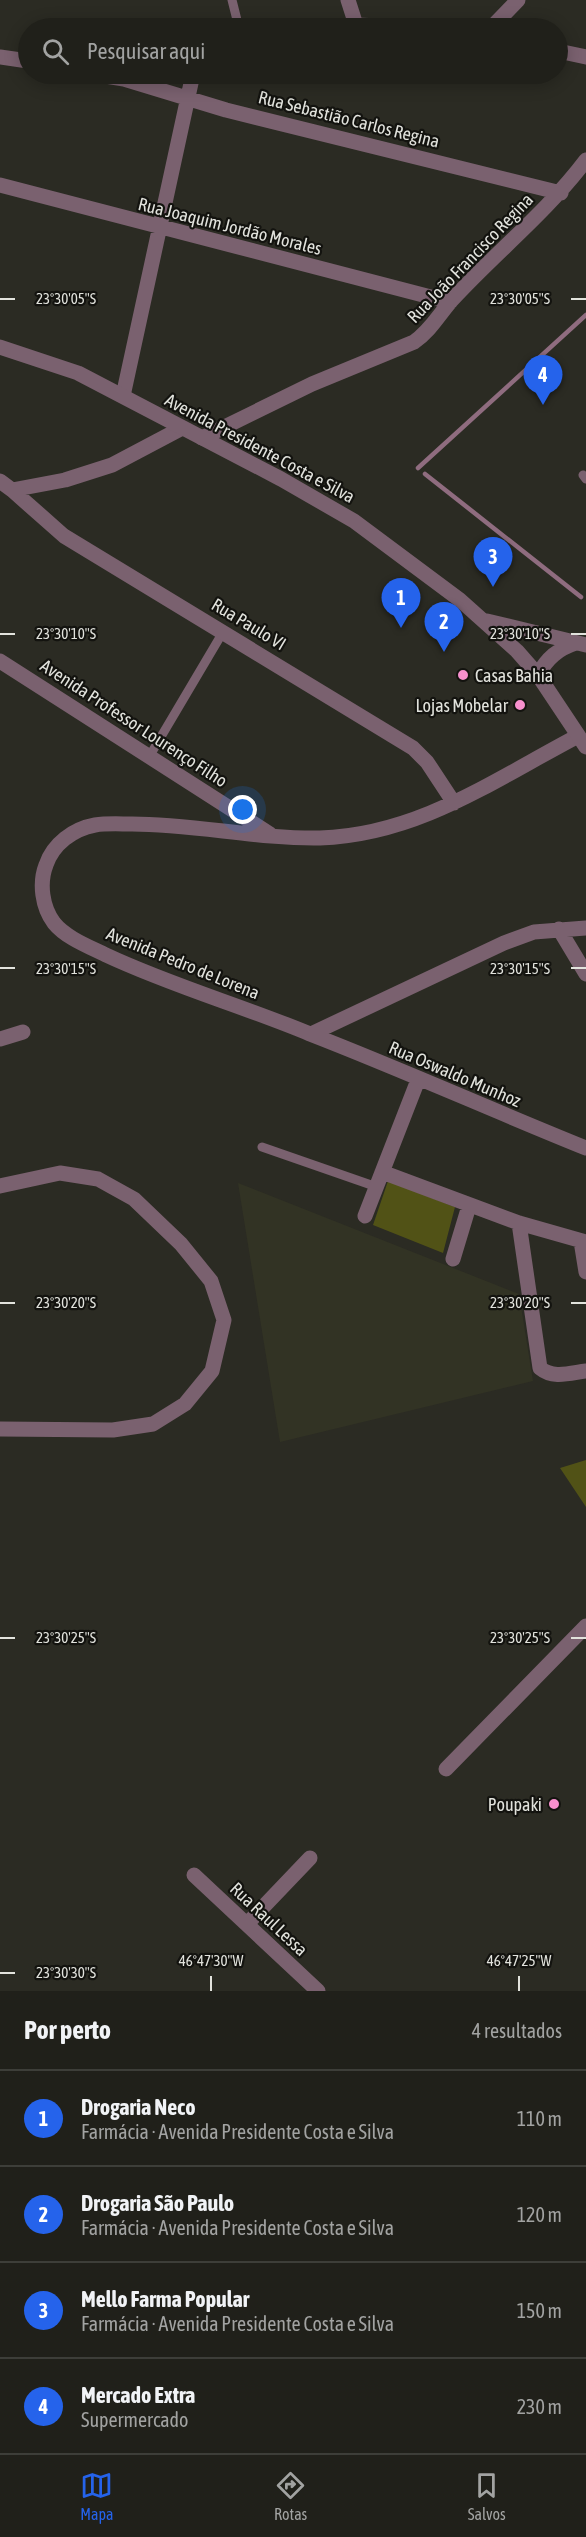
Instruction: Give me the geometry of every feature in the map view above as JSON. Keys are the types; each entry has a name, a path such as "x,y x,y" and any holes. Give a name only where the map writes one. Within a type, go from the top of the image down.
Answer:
{"street":[{"path":"348,0 354,18"},
{"path":"501,18 518,0"},
{"path":"568,53 586,57"},
{"path":"0,57 18,60"},
{"name":"Rua Sebastião Carlos Regina","path":"140,84 186,98 561,194"},
{"path":"123,396 190,84"},
{"name":"Rua João Francisco Regina","path":"202,438 312,384 414,342 428,332 450,302 561,194 586,160"},
{"name":"Rua Joaquim Jordão Morales","path":"0,186 450,302"},
{"name":"Avenida Presidente Costa e Silva","path":"0,347 78,374 281,478 354,521 483,620 581,644"},
{"path":"6,486 65,480 112,465 182,428"},
{"name":"Rua Paulo VI","path":"6,486 64,536 413,748 427,762 454,803"},
{"path":"273,836 320,838 367,833 402,826 582,742 538,675 483,620"},
{"path":"538,675 550,657 563,648 581,644"},
{"name":"Avenida Professor Lourenço Filho","path":"0,662 273,836"},
{"name":"Avenida Pedro de Lorena","path":"273,836 158,824 94,825 76,831 61,841 49,857 42,888 46,907 55,924 83,944 136,969 310,1034"},
{"path":"310,1034 504,943 534,932 586,928"},
{"path":"559,929 586,974"},
{"path":"0,1039 23,1032"},
{"name":"Rua Oswaldo Munhoz","path":"310,1034 586,1148"},
{"path":"365,1216 418,1080"},
{"path":"0,1186 60,1173 98,1179 134,1199 182,1244 211,1281 224,1320 212,1371 185,1404 153,1424 112,1430 0,1429"},
{"path":"380,1179 584,1242 586,1272"},
{"path":"453,1259 470,1206"},
{"path":"519,1223 540,1368 547,1374 560,1375 586,1371"},
{"path":"446,1769 586,1626"},
{"path":"247,1924 310,1857"},
{"name":"Rua Raul Lessa","path":"194,1875 318,1991"}],"lane":[{"path":"232,0 236,18"},
{"path":"149,757 224,632"},
{"path":"262,1147 380,1179"}],"shaded area":[{"path":"388,1181 455,1207 443,1253 373,1225"},
{"path":"238,1183 519,1294 533,1381 280,1442"},
{"path":"586,1460 586,1507 560,1468"}],"waterway":[{"path":"418,468 586,315"},
{"path":"425,474 581,597"}],"place":[{"name":"Mercado Extra","path":"543,405"},
{"name":"Mello Farma Popular","path":"493,587"},
{"name":"Drogaria Neco","path":"401,628"},
{"name":"Drogaria São Paulo","path":"444,652"},
{"name":"Casas Bahia","path":"463,675"},
{"name":"Lojas Mobelar","path":"520,705"},
{"name":"Poupaki","path":"554,1804"}]}
